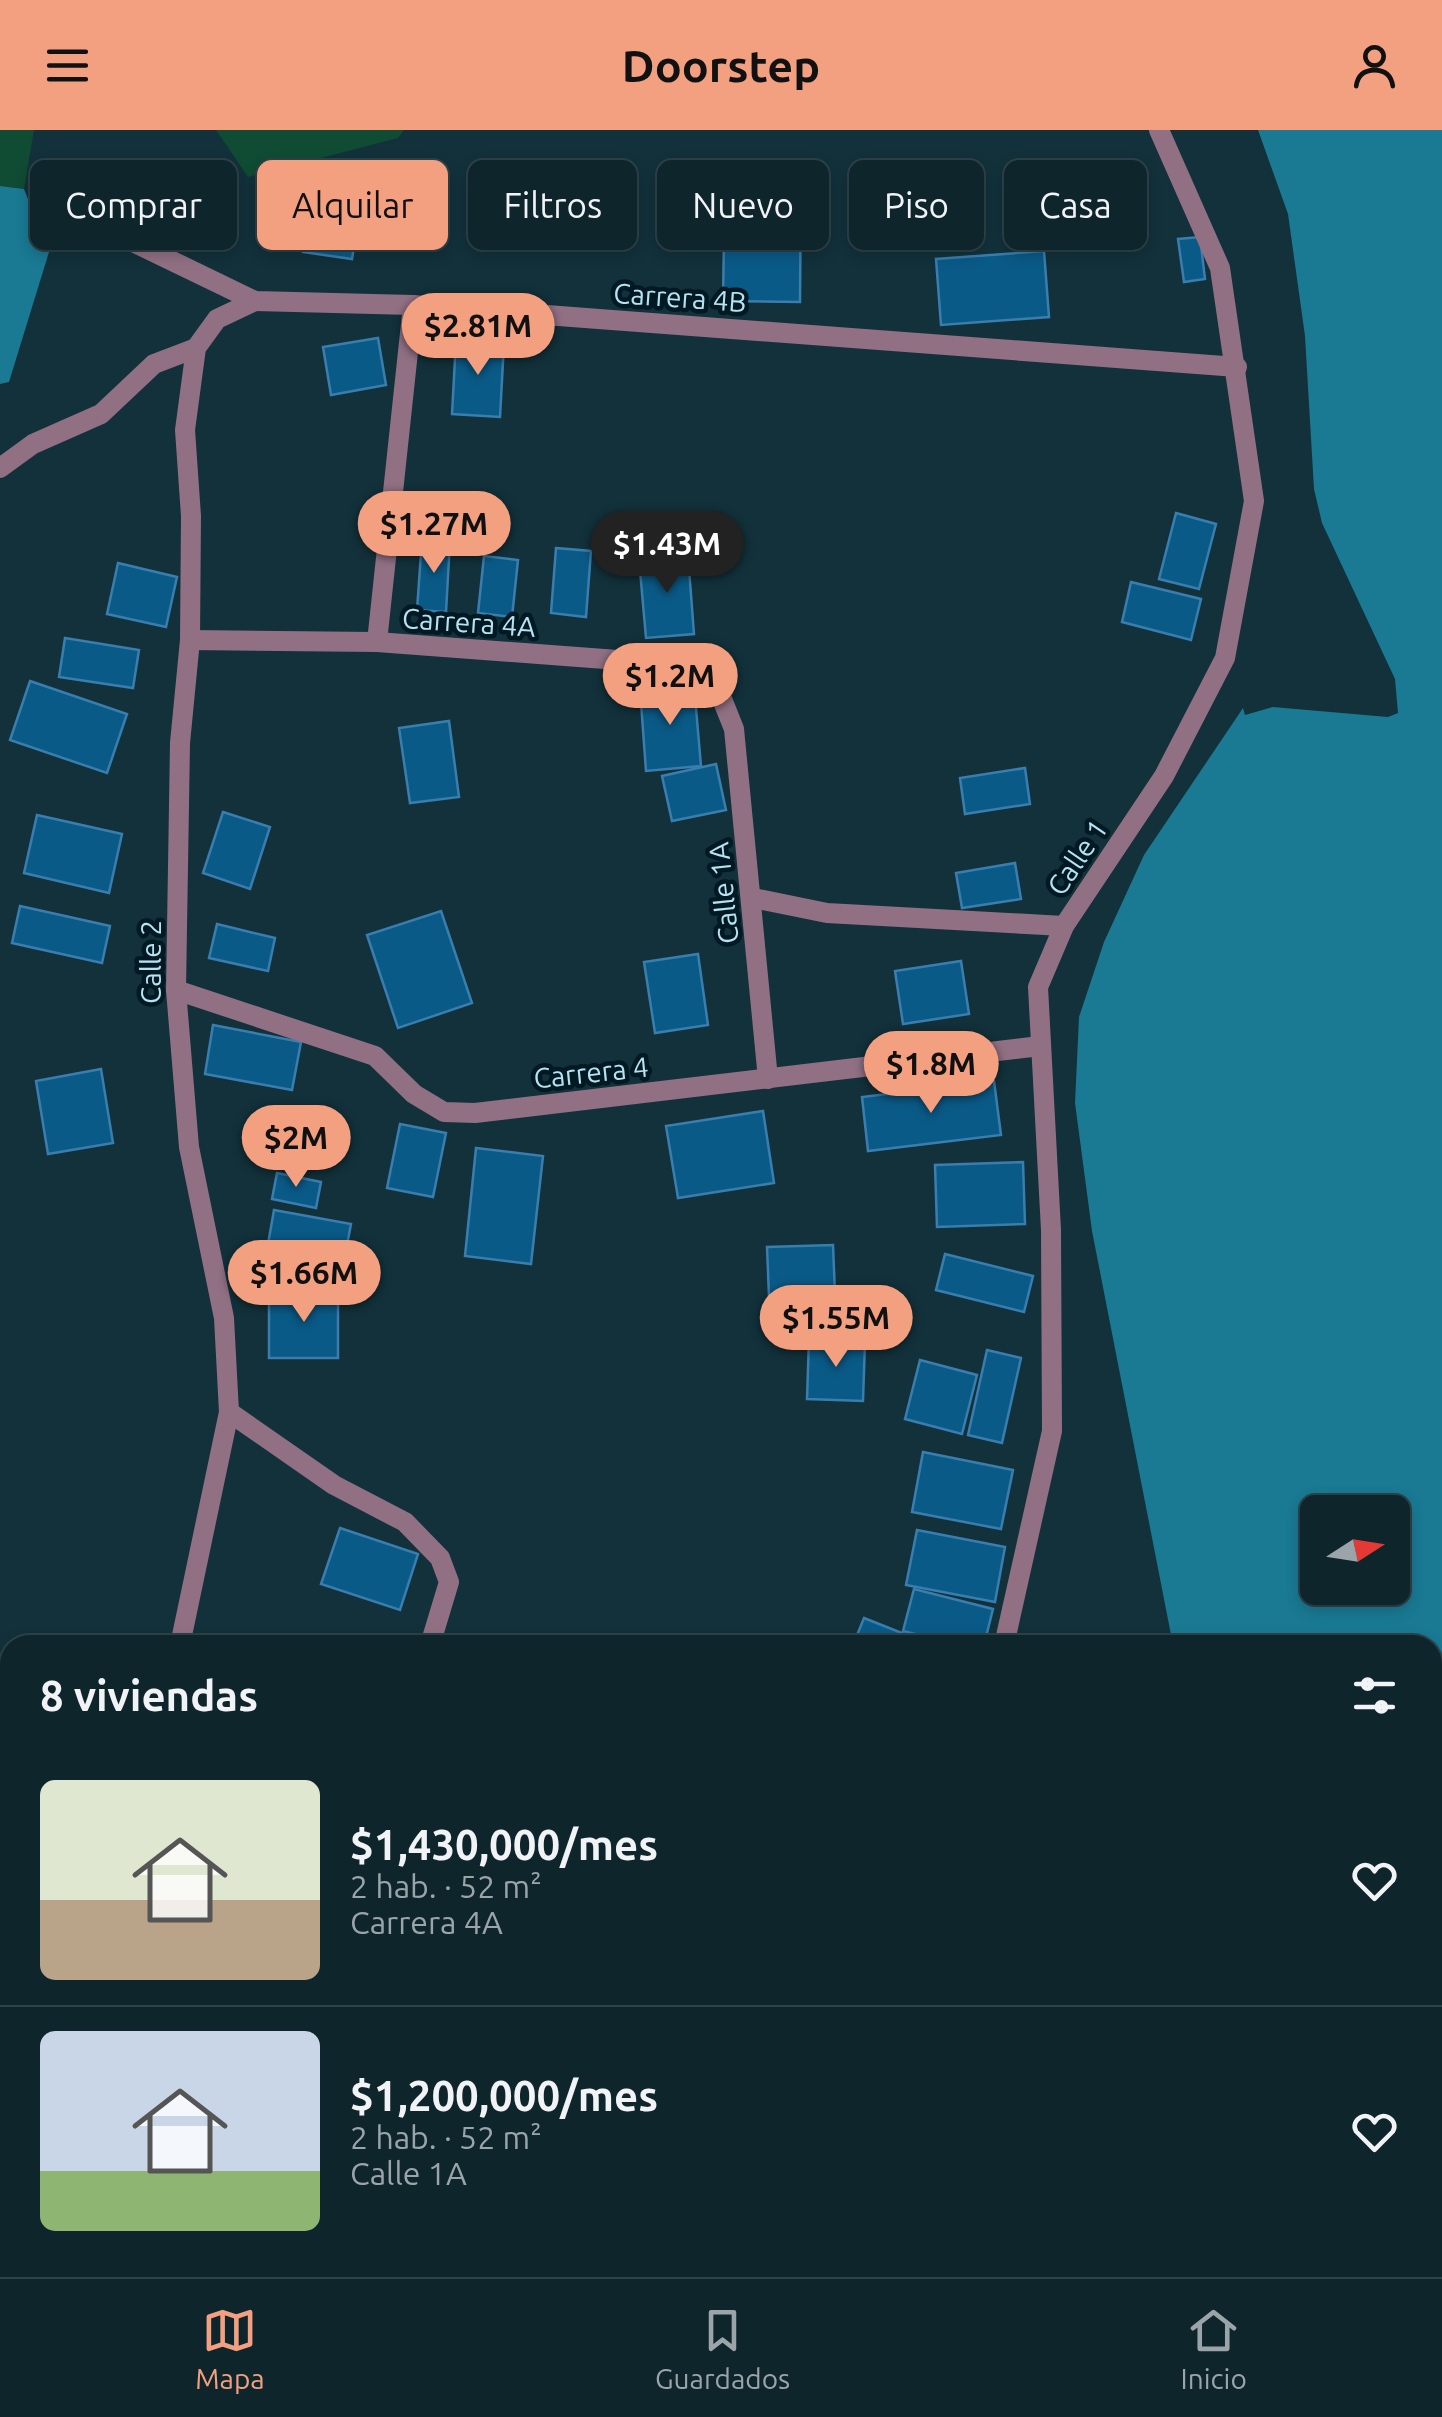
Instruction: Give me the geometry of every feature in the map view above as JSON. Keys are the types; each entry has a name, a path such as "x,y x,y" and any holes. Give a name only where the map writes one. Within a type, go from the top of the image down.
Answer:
{"street":[{"name":"Calle 1","path":"1006,1635 1052,1430 1051,1230 1038,986 1064,926 1164,776 1224,658 1254,501 1220,268 1159,130"},
{"name":"Carrera 4B","path":"148,250 255,301 413,305 1237,366"},
{"path":"0,468 33,444 101,414 154,364 196,348 216,319 255,301"},
{"path":"376,642 413,305"},
{"name":"Calle 2","path":"182,1635 228,1412 224,1318 189,1148 176,990 180,743 190,640 191,516 185,430 196,348"},
{"name":"Carrera 4A","path":"190,640 376,642 698,666 714,679 726,702"},
{"name":"Calle 1A","path":"726,702 734,729 753,898 768,1079"},
{"path":"753,898 827,912 1064,926"},
{"name":"Carrera 4","path":"176,990 375,1056 414,1094 444,1112 474,1113 1040,1046"},
{"path":"228,1412 334,1485 405,1522 440,1558 448,1582 433,1635"}],"green space":[{"path":"0,130 34,130 24,189 0,186"},
{"path":"216,130 404,130 398,138 313,160 257,160 257,175 248,177"}],"water":[{"path":"1258,130 1442,130 1442,1635 1171,1635 1092,1231 1075,1103 1079,1017 1104,942 1144,855 1243,708 1245,715 1273,707 1388,717 1398,713 1395,679 1322,523 1314,489 1305,336 1288,214"},
{"path":"0,186 24,189 30,204 30,250 49,252 9,382 0,384"}],"building":[{"path":"1200,237 1205,279 1184,282 1178,239"},
{"path":"303,250 353,250 352,259"},
{"path":"724,250 800,250 800,302 723,301"},
{"path":"1044,251 1049,317 941,325 936,259"},
{"path":"378,338 386,385 331,395 323,347"},
{"path":"456,340 504,343 500,417 452,414"},
{"path":"1176,513 1216,524 1199,589 1159,579"},
{"path":"422,539 450,541 446,612 417,610"},
{"path":"556,548 591,551 586,617 551,613"},
{"path":"688,555 694,634 646,638 639,559"},
{"path":"484,556 518,560 512,617 478,613"},
{"path":"118,563 177,577 166,627 107,614"},
{"path":"1131,582 1201,599 1191,640 1122,622"},
{"path":"65,638 139,650 133,688 59,677"},
{"path":"30,681 127,714 107,773 10,740"},
{"path":"694,685 701,766 646,771 640,689"},
{"path":"449,721 459,797 410,803 399,728"},
{"path":"716,764 726,810 672,821 662,776"},
{"path":"1025,768 1030,804 965,814 960,778"},
{"path":"223,812 270,827 250,889 203,873"},
{"path":"37,815 122,834 109,893 24,873"},
{"path":"1015,863 1021,899 962,908 956,873"},
{"path":"20,906 110,926 102,963 12,943"},
{"path":"441,911 472,1003 398,1028 367,935"},
{"path":"217,924 275,938 268,971 209,958"},
{"path":"698,954 708,1025 655,1033 644,962"},
{"path":"961,961 969,1014 903,1024 895,971"},
{"path":"213,1025 301,1042 292,1090 205,1074"},
{"path":"101,1069 113,1143 48,1154 36,1081"},
{"path":"994,1081 1001,1135 868,1151 862,1097"},
{"path":"763,1111 774,1183 678,1198 666,1126"},
{"path":"400,1124 446,1133 433,1197 387,1188"},
{"path":"476,1148 543,1156 531,1264 465,1256"},
{"path":"1023,1162 1025,1224 937,1227 935,1165"},
{"path":"277,1173 321,1182 316,1208 272,1199"},
{"path":"274,1210 351,1224 340,1282 264,1267"},
{"path":"833,1245 835,1294 769,1297 767,1247"},
{"path":"945,1254 1033,1276 1024,1312 936,1290"},
{"path":"338,1291 338,1358 269,1358 269,1292"},
{"path":"809,1339 865,1342 863,1401 807,1399"},
{"path":"987,1350 1021,1358 1002,1443 968,1435"},
{"path":"920,1360 977,1375 962,1434 905,1419"},
{"path":"923,1452 1013,1470 1001,1529 912,1512"},
{"path":"340,1528 418,1554 400,1610 321,1584"},
{"path":"917,1530 1005,1547 995,1602 906,1585"},
{"path":"914,1589 993,1609 986,1635 919,1635 903,1631"},
{"path":"864,1618 907,1635 857,1635"}]}
